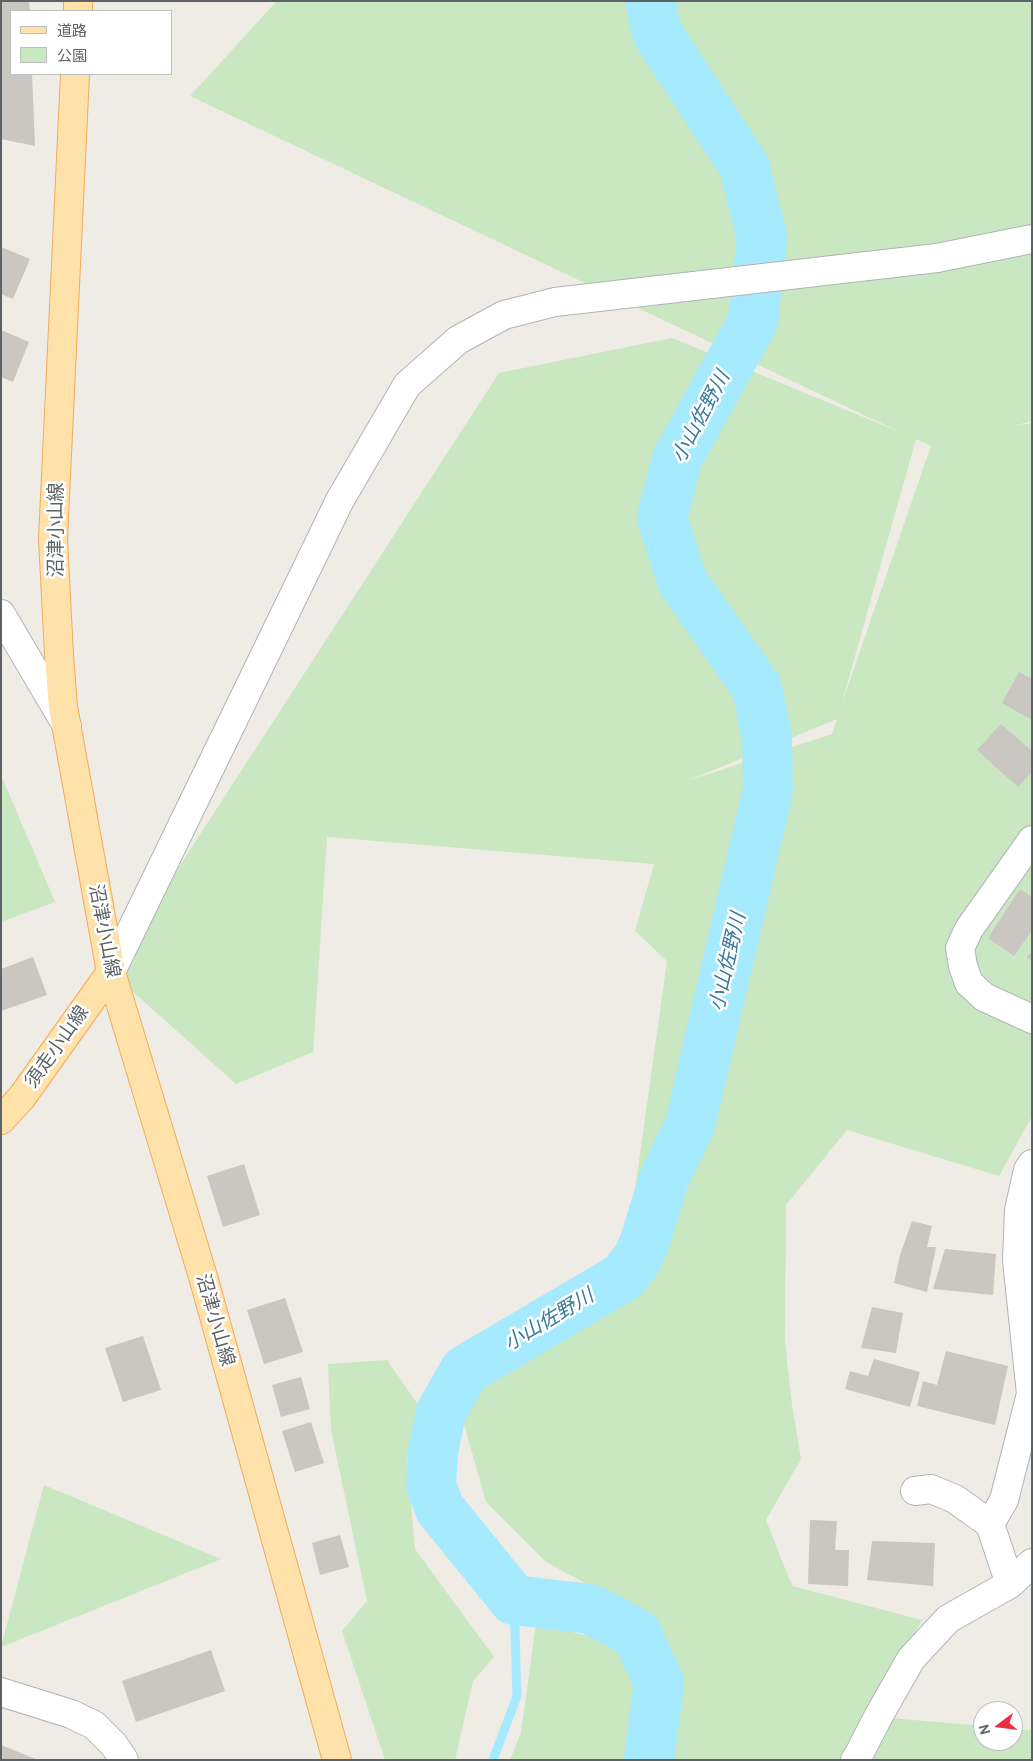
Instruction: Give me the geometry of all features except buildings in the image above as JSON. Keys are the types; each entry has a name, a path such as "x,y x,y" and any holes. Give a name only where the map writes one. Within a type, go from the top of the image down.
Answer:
{"main road":[{"name":"沼津小山線","path":"75,75 53,539 60,671 66,726 111,972 204,1280 337,1760"},
{"name":"須走小山線","path":"1,1120 22,1097 111,972"}],"street":[{"path":"111,972 340,500 407,385 458,340 504,315 555,302 937,258 1032,239"},
{"path":"1,614 66,726"},
{"path":"1032,840 969,929 960,948 969,984 984,997 1032,1019"},
{"path":"990,1524 1004,1500 1031,1394 1016,1260 1018,1210 1028,1170 1032,1164"},
{"path":"915,1491 930,1489 955,1499 990,1524 1010,1584"},
{"path":"854,1760 860,1754 878,1717 911,1659 948,1619 1010,1584 1032,1563"},
{"path":"1,1692 71,1714 94,1725 114,1745 124,1760"}],"green space":[{"path":"277,1 1032,1 1032,421 1013,426 1032,423 1032,1017 952,964 1032,1026 1032,1116 999,1176 847,1130 786,1205 785,1342 792,1405 801,1459 766,1520 792,1586 922,1620 883,1694 840,1760 655,1760 668,1711 666,1651 628,1606 546,1562 486,1502 462,1417 497,1351 623,1276 667,961 635,931 654,864 327,837 313,1052 236,1084 111,972 499,373 672,338 902,433 190,96","holes":["916,439 931,446 841,706","837,719 832,734 687,781"]},
{"path":"1,775 55,902 1,922"},
{"path":"387,1360 426,1416 407,1458 415,1549 494,1657 473,1681 455,1760 385,1760 342,1631 367,1601 331,1430 328,1364"},
{"path":"44,1485 221,1559 1,1647"},
{"path":"536,1624 625,1644 655,1711 642,1760 510,1760 521,1733"},
{"path":"878,1717 973,1725 973,1751 1023,1751 1023,1730 1032,1730 1032,1760 864,1760"}],"waterway":[{"name":"小山佐野川","path":"649,1760 659,1683 637,1634 590,1609 514,1600 440,1509 431,1485 433,1452 441,1412 465,1370 623,1277 637,1259 644,1244 664,1179 690,1124 768,790 767,739 757,688 682,581 662,517 677,459 753,321 762,237 744,166 657,33 650,1"},
{"path":"493,1760 517,1696 514,1600"}]}
